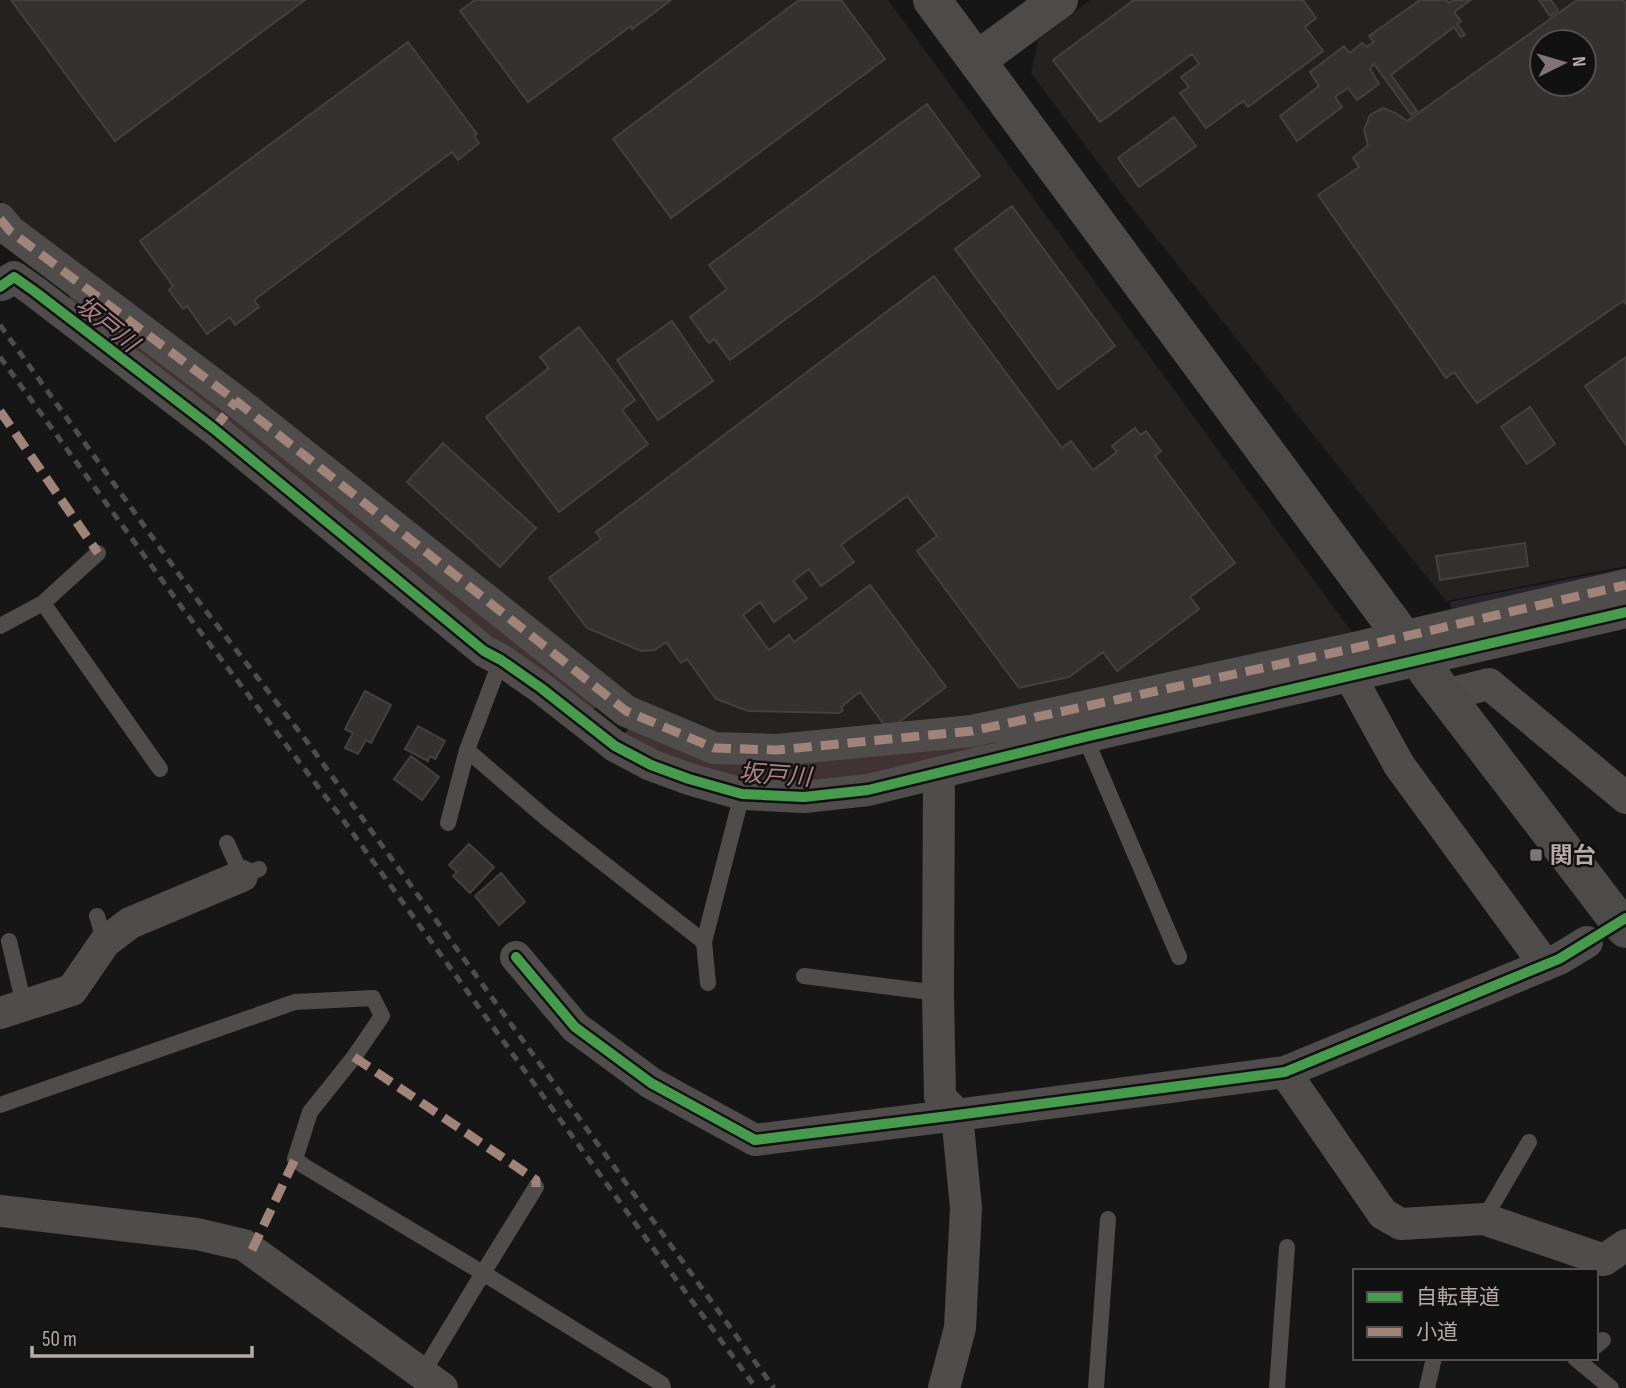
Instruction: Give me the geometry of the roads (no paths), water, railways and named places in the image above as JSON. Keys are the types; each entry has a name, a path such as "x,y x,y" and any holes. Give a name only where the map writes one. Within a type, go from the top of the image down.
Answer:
{"street":[{"path":"932,0 1440,688 1626,929"},
{"path":"977,61 1059,0"},
{"path":"0,219 10,232 236,401 626,711 714,748 777,750 972,731 1355,648 1626,584"},
{"path":"2,285 14,277 34,291 214,429 484,651 541,688 615,746 650,765 742,794 804,797 868,790 1626,612"},
{"path":"214,429 236,401"},
{"path":"1350,676 1399,765 1545,965"},
{"path":"1440,688 1489,684 1626,798"},
{"path":"939,773 940,1097 957,1115 966,1208 960,1328 944,1388"},
{"path":"12,1009 72,990 101,929 130,923 251,873"},
{"path":"516,957 575,1027 651,1083 755,1140 1285,1072 1559,959 1587,942"},
{"path":"1285,1072 1383,1214 1401,1224 1484,1219 1604,1260 1626,1245"},
{"path":"0,1211 197,1234 244,1245 432,1381"}],"lane":[{"path":"0,626 43,603 98,553"},
{"path":"43,603 160,769"},
{"path":"448,823 467,750 500,660"},
{"path":"1085,737 1179,957"},
{"path":"467,750 547,819 704,942"},
{"path":"708,983 704,942 742,794"},
{"path":"228,843 251,873"},
{"path":"9,940 12,1009"},
{"path":"804,976 938,993"},
{"path":"0,1105 295,1002 373,998 382,1016 354,1057 310,1112 295,1159 662,1384 663,1388"},
{"path":"1484,1219 1529,1142"},
{"path":"432,1381 483,1273 536,1187"},
{"path":"1096,1388 1108,1219"},
{"path":"1278,1388 1287,1247"},
{"path":"1427,1388 1434,1360"},
{"path":"1579,1360 1611,1388"}],"waterway":[{"name":"坂戸川","path":"92,310 202,397 305,485 572,695"},
{"name":"坂戸川","path":"647,747 715,769 786,779 845,777 962,753"}],"railway":[{"path":"0,325 196,598 308,743 774,1388"},
{"path":"0,357 183,609 341,817 756,1388"}],"place":[{"name":"関台","path":"1536,855"}]}
